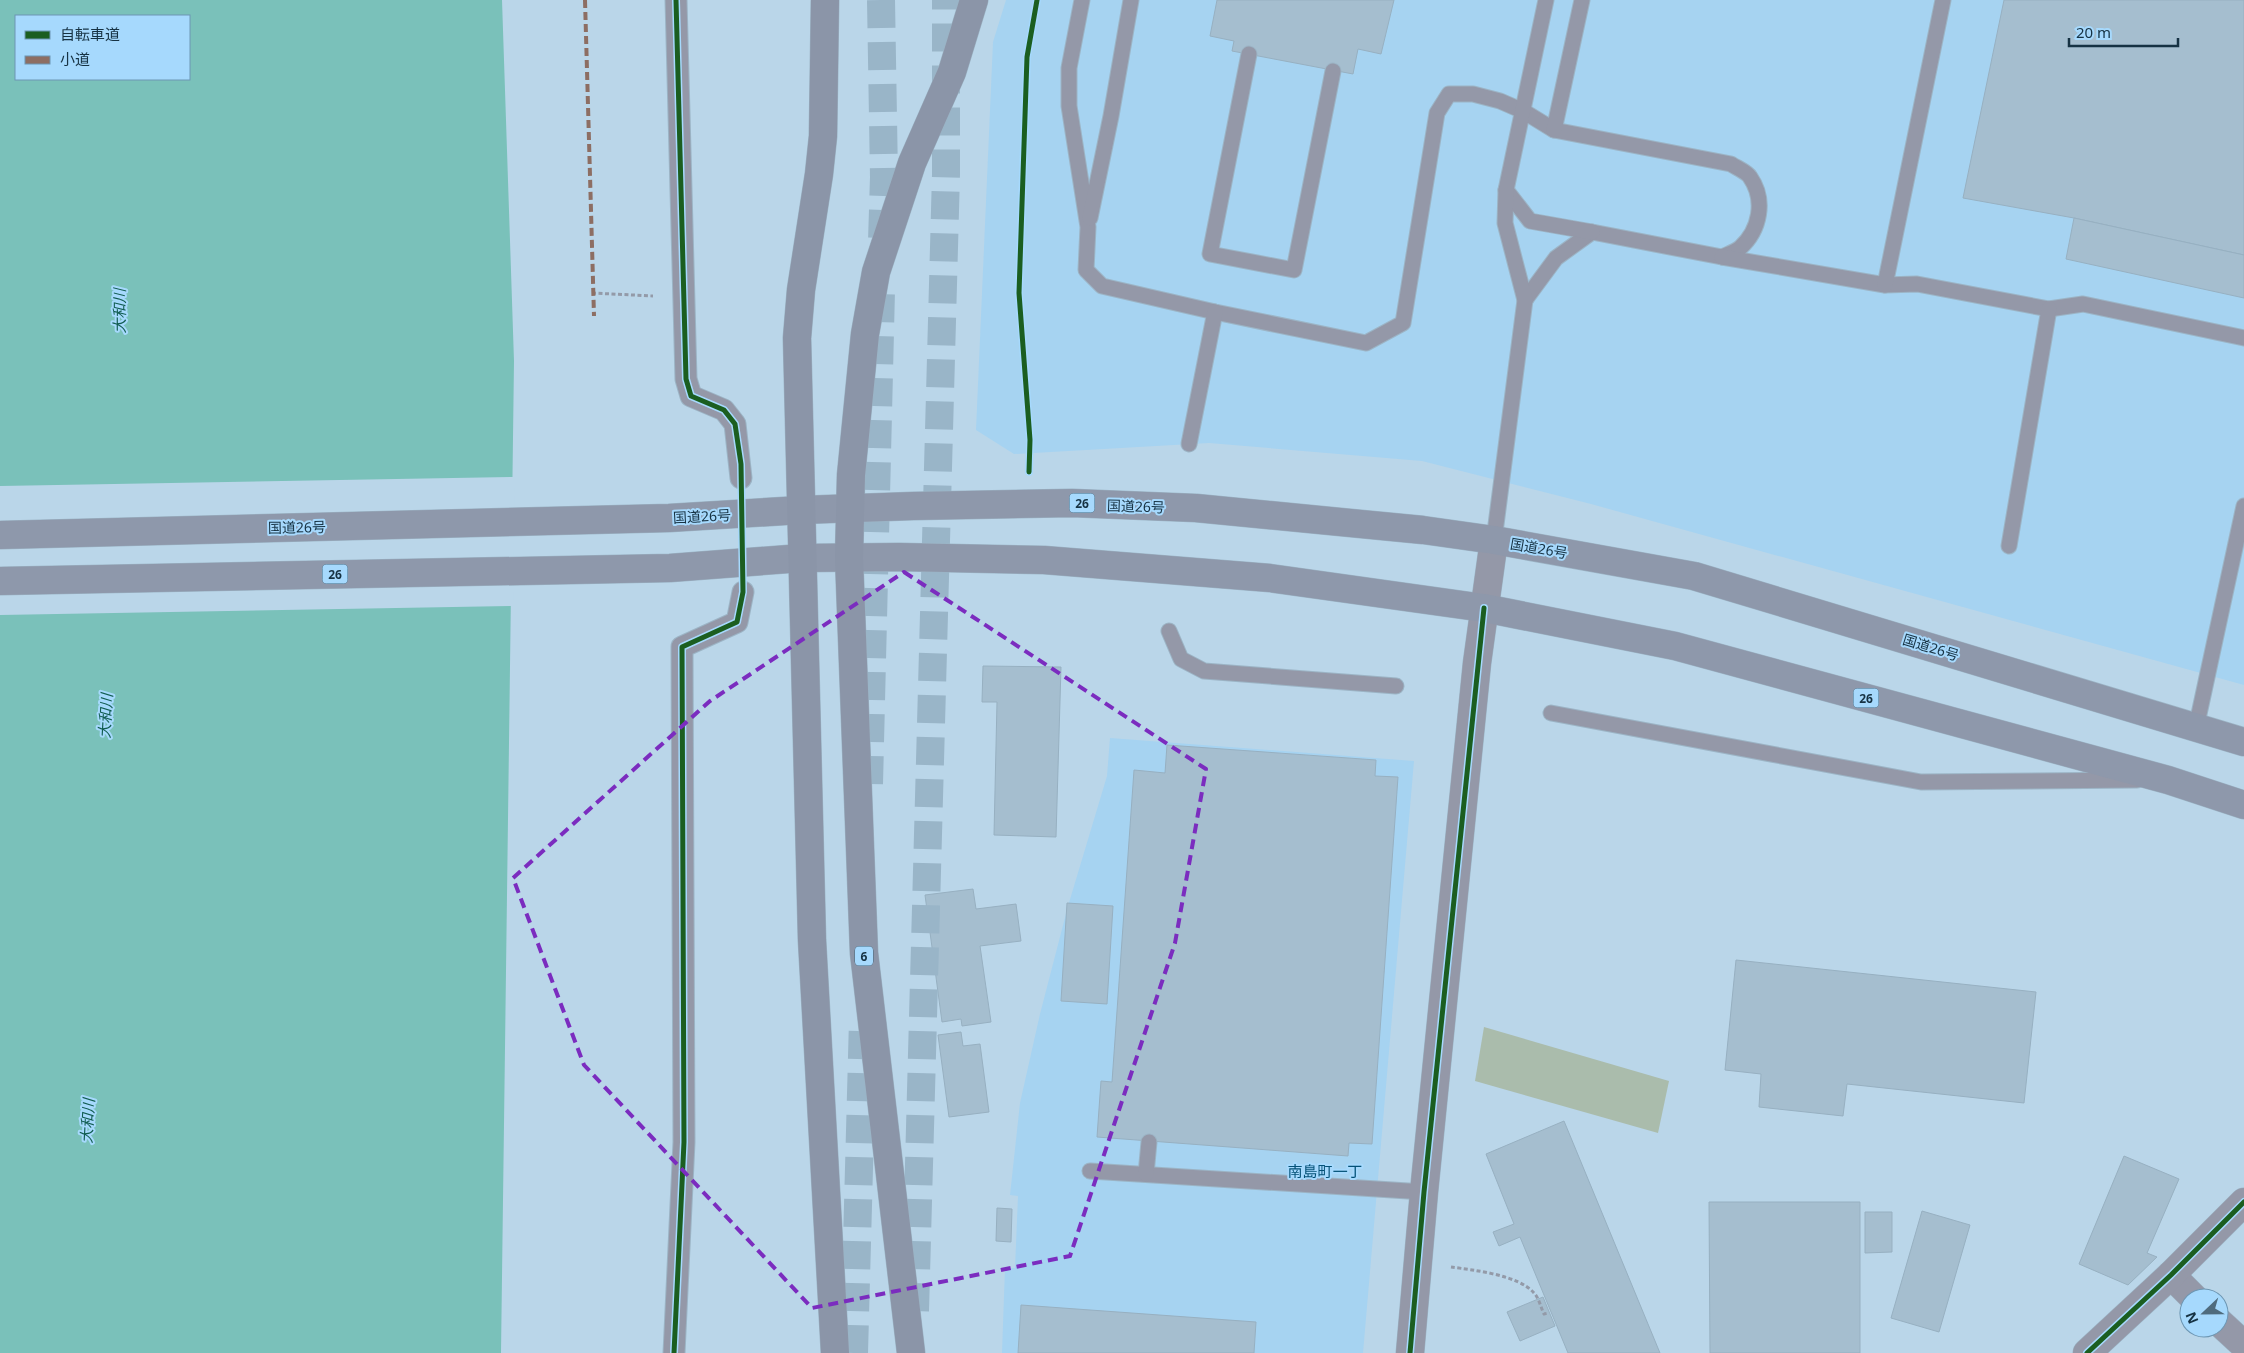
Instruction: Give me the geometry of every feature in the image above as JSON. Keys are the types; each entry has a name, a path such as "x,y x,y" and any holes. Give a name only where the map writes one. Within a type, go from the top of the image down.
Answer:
{"highway":[{"path":"825,0 823,136 819,174 800,290 797,338 812,940 835,1353"},
{"path":"848,558 849,508 865,334 876,272 912,163 952,72 974,0"},
{"name":"国道26号","path":"0,535 669,518 849,508 1072,503 1196,508 1423,530 1494,540 1694,576 2244,742"},
{"name":"26","path":"0,581 670,568 802,558 1044,560 1270,578 1484,608 1674,646 2168,780 2244,805"},
{"name":"6","path":"848,558 864,953 911,1353"}],"street":[{"path":"676,0 686,379 691,396 724,410 735,424 741,478"},
{"path":"1410,1353 1424,1192 1477,663 1494,540"},
{"path":"674,1353 684,1142 682,647 737,622 743,592"},
{"path":"2087,1353 2171,1275 2244,1202"},
{"path":"2171,1275 2184,1288"},
{"path":"2229,1331 2244,1345"}],"lane":[{"path":"1082,0 1070,68 1069,106 1088,227"},
{"path":"1131,0 1111,116 1088,227 1086,270 1102,286 1215,312 1366,343 1403,323 1437,113 1449,94 1473,94 1500,101 1523,111 1554,130 1731,164 1750,176 1759,195 1760,216 1751,234 1739,249 1722,256"},
{"path":"1494,540 1525,300 1505,223 1506,190 1546,0"},
{"path":"1554,130 1582,0"},
{"path":"1885,285 1943,0"},
{"path":"1249,54 1210,254 1294,270 1333,71"},
{"path":"1506,190 1530,221 1885,285 1917,284 2049,309 2083,304 2244,338"},
{"path":"1525,300 1556,258 1592,232"},
{"path":"2009,546 2049,309"},
{"path":"1189,444 1215,312"},
{"path":"2196,728 2244,506"},
{"path":"1169,631 1182,660 1204,671 1396,686"},
{"path":"1551,713 1921,782 2168,780"},
{"path":"1146,1174 1149,1142"},
{"path":"1090,1171 1424,1192"}],"path":[{"path":"1029,472 1030,440 1018,293 1028,57 1037,0"},
{"path":"592,293 684,298"},
{"path":"1451,1267 1495,1274 1525,1286 1535,1293 1544,1314 1548,1313"}],"highlighted area":[{"path":"904,572 1206,769 1175,943 1070,1256 812,1308 584,1065 513,878 710,701"}],"shaded area":[{"path":"1006,0 2244,0 2244,685 1591,504 1422,461 1209,443 1014,454 976,430 993,42"},
{"path":"1110,738 1414,761 1363,1353 1002,1353 1005,1268 1015,1268 1018,1196 1010,1195 1020,1103 1040,1014 1068,906 1107,776"},
{"path":"1484,1027 1669,1081 1658,1133 1475,1081"}],"water":[{"name":"大和川","path":"0,0 502,0 514,361 501,1353 0,1353"}],"pier":[{"path":"515,477 513,606 0,615 0,486"}],"building":[{"path":"1217,0 1394,0 1381,54 1358,49 1353,74 1232,51 1234,41 1210,36"},
{"path":"2004,0 2244,0 2244,255 2074,218 1963,198"},
{"path":"2074,218 2244,255 2244,298 2066,259"},
{"path":"983,666 1061,667 1056,837 994,835 997,702 982,702"},
{"path":"1167,745 1376,760 1375,776 1398,777 1372,1144 1349,1143 1348,1156 1097,1137 1101,1081 1112,1082 1134,770 1165,773"},
{"path":"973,889 976,909 1016,904 1021,941 980,946 991,1022 962,1026 961,1019 942,1022 925,895"},
{"path":"1067,903 1113,906 1107,1004 1061,1001"},
{"path":"1736,960 2036,992 2024,1103 1847,1084 1843,1116 1759,1107 1761,1074 1725,1070"},
{"path":"961,1032 963,1046 980,1044 989,1112 949,1117 938,1035"},
{"path":"1564,1121 1660,1353 1568,1353 1520,1237 1499,1246 1493,1232 1514,1224 1486,1154"},
{"path":"2124,1156 2179,1179 2147,1253 2157,1257 2128,1285 2079,1264"},
{"path":"1709,1202 1860,1202 1860,1353 1710,1353"},
{"path":"997,1208 1012,1209 1011,1242 996,1241"},
{"path":"1922,1211 1970,1225 1939,1332 1891,1318"},
{"path":"1865,1212 1892,1212 1892,1252 1865,1253"},
{"path":"1543,1297 1555,1326 1520,1341 1507,1312"},
{"path":"1021,1305 1256,1322 1254,1353 1018,1353"}],"tunnel":[{"path":"881,0 884,177 882,242"},
{"path":"915,1311 946,174 946,0"},
{"path":"869,784 881,290"},
{"path":"854,1353 863,1020"}],"marked path":[{"path":"585,0 594,316"}],"cycle path":[{"path":"674,1353 684,1142 682,647 737,622 743,592 741,464 735,424 724,410 691,396 686,379 676,0"},
{"path":"1029,472 1030,440 1019,293 1027,57 1037,0"},
{"path":"1410,1353 1424,1192 1484,608"},
{"path":"2087,1353 2171,1275 2244,1202"}],"district":[{"name":"南島町一丁","path":"1325,1171"}]}
